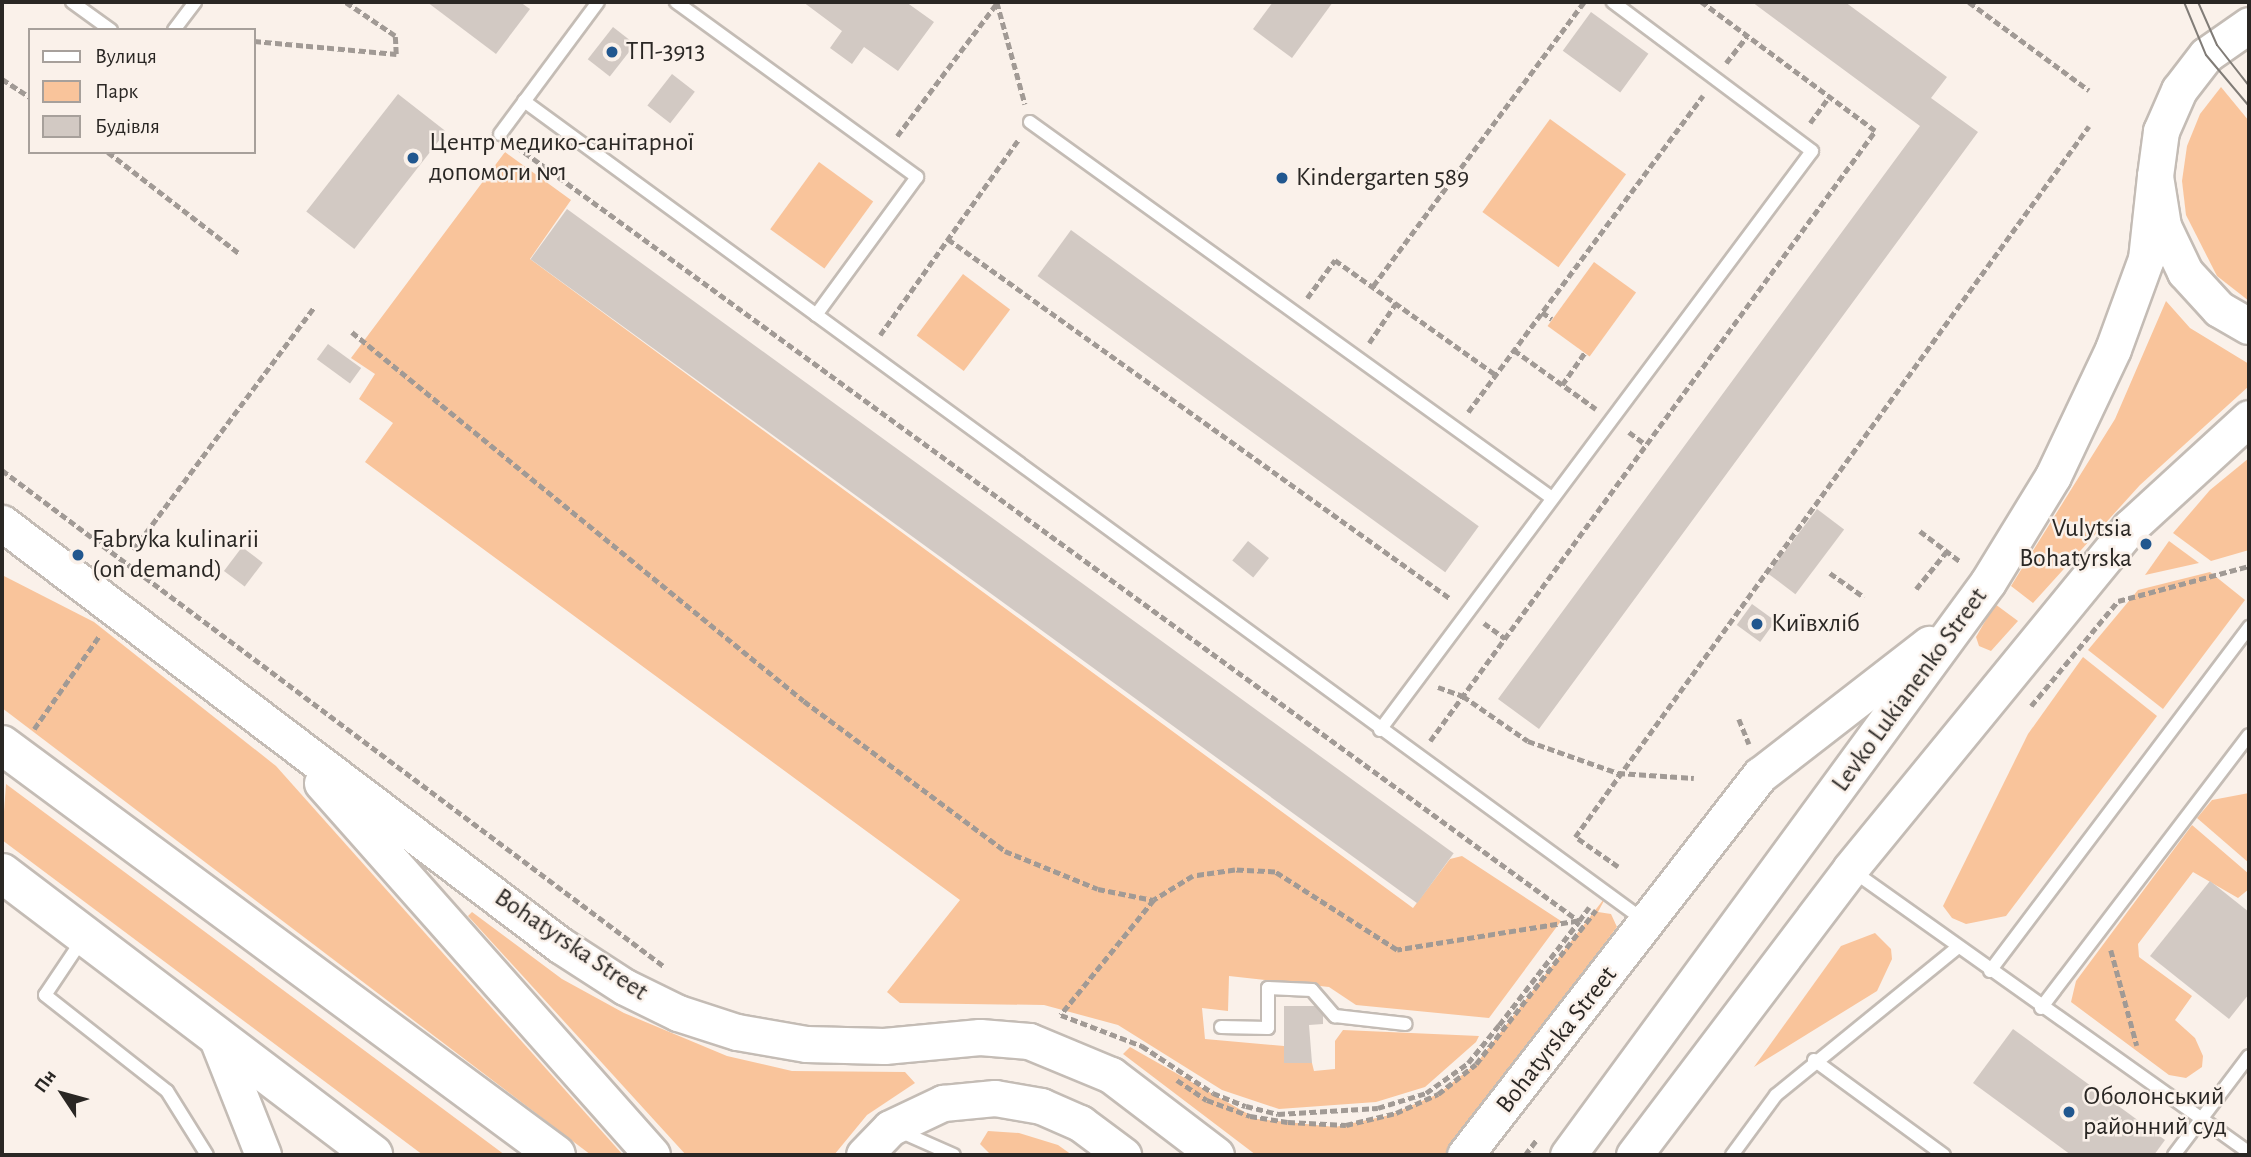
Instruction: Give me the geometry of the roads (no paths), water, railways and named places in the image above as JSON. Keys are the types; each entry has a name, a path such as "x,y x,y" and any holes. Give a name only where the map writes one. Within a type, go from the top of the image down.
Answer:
{"main road":[{"path":"2249,25 2206,55 2179,90 2161,131 2155,176 2162,226 2185,272 2219,309 2249,326"},
{"name":"Levko Lukianenko Street","path":"1568,1155 1960,621 2053,476 2113,349 2146,259 2155,176"},
{"path":"1634,1155 1850,869 2130,527 2249,418"},
{"path":"2,523 117,609"},
{"path":"2,552 117,609"},
{"name":"Bohatyrska Street","path":"117,609 560,945 625,987 678,1013 737,1032 806,1044 884,1046 980,1037 1029,1041 1111,1075 1216,1155"},
{"name":"Bohatyrska Street","path":"1465,1155 1648,923 1760,775 1960,621"},
{"name":"Bohatyrska Street","path":"274,729 652,1155"},
{"path":"9,750 556,1155"},
{"path":"2,873 373,1155"},
{"path":"216,1036 264,1155"},
{"path":"864,1155 890,1128 943,1103 995,1098 1041,1106 1080,1123 1123,1155"}],"lane":[{"path":"72,2 108,28"},
{"path":"176,28 195,2"},
{"path":"500,134 598,2"},
{"path":"676,2 917,177 816,315"},
{"path":"1380,730 1812,151 1613,2"},
{"path":"524,101 1418,758 1648,923"},
{"path":"1030,122 1552,498"},
{"path":"1990,971 2249,627"},
{"path":"2042,1007 2249,735"},
{"path":"1850,869 1957,948 2249,1152"},
{"path":"85,936 46,995 167,1091 207,1155"},
{"path":"1732,1155 1776,1095 1814,1060 1957,948"},
{"path":"1221,1027 1268,1028 1268,988 1311,990 1335,1016 1406,1024"},
{"path":"2174,1155 2249,1056"},
{"path":"1814,1060 1944,1155"},
{"path":"890,1128 954,1155"}],"tram line":[{"path":"2184,2 2206,55 2249,106"},
{"path":"2198,2 2217,45 2249,86"}],"place":[{"name":"ТП-3913","path":"612,52"},
{"name":"Центр медико-санітарної допомоги №1","path":"413,158"},
{"name":"Kindergarten 589","path":"1282,178"},
{"name":"Vulytsia Bohatyrska","path":"2146,544"},
{"name":"Fabryka kulinarii (on demand)","path":"78,555"},
{"name":"Київхліб","path":"1757,624"},
{"name":"Оболонський районний суд","path":"2069,1112"}]}
